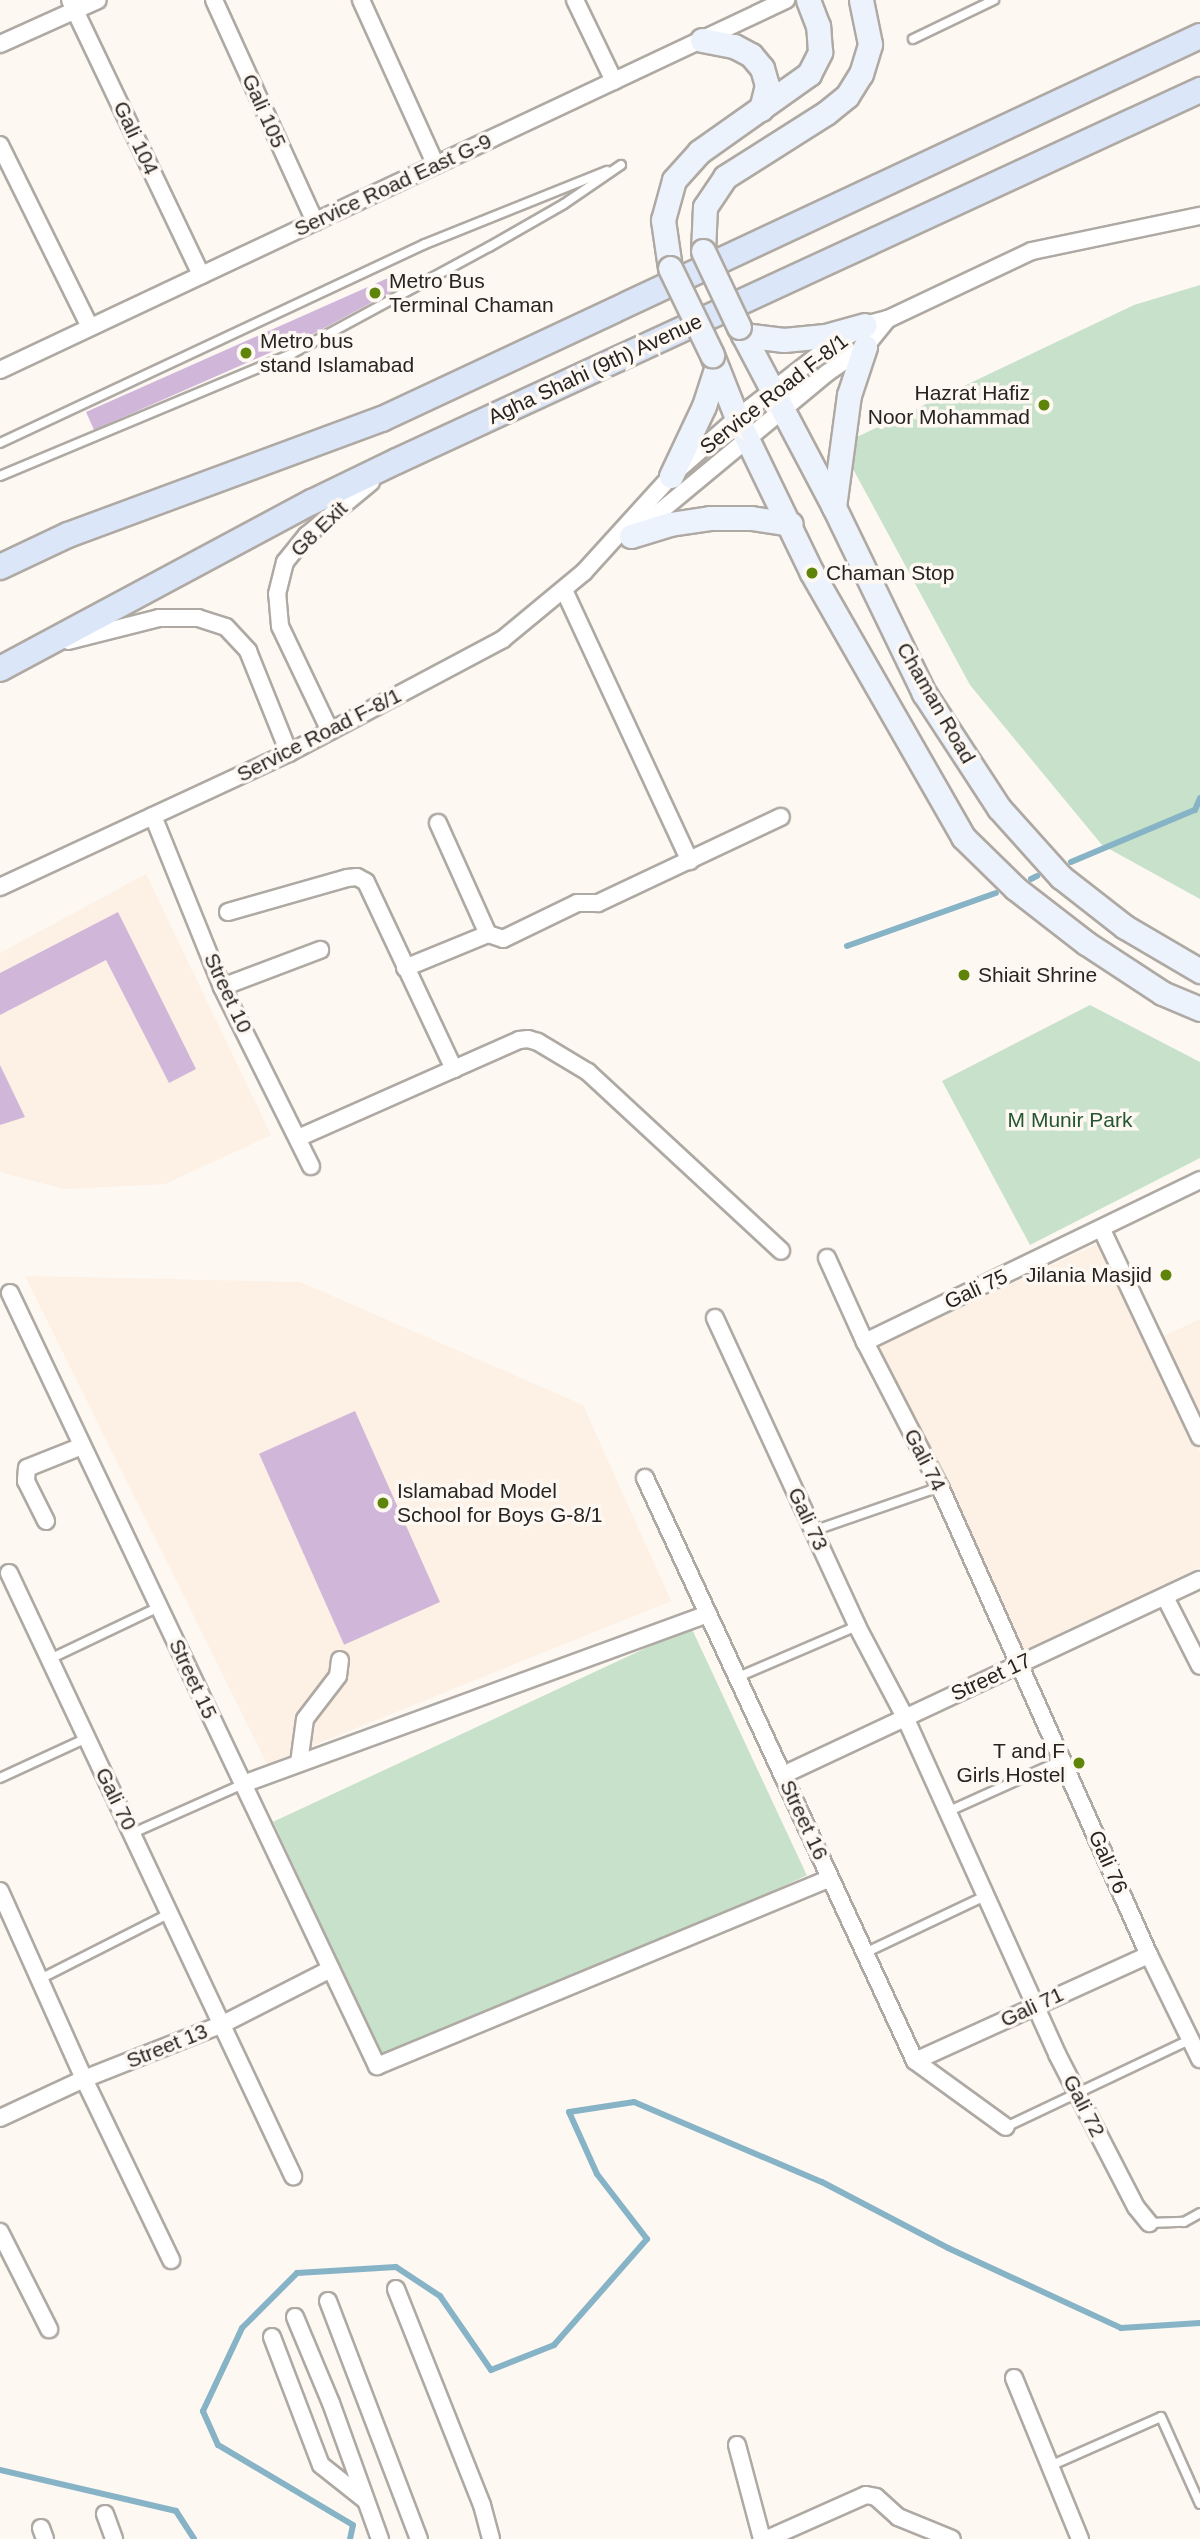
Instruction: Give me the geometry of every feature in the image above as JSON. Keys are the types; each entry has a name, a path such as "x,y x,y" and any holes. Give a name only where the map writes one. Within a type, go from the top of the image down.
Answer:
{"main road":[{"path":"0,567 68,535 382,419 1200,36"},
{"name":"Agha Shahi (9th) Avenue","path":"0,668 312,502 397,461 1200,90"},
{"path":"0,551 68,535"}],"street":[{"path":"0,44 73,5 98,0"},
{"name":"Gali 105","path":"214,0 315,222"},
{"path":"361,0 436,165"},
{"path":"575,0 614,81"},
{"name":"Service Road East G-9","path":"0,370 786,0"},
{"name":"Chaman Road","path":"808,0 818,26 820,52 809,74 761,109 733,125 699,152 674,180 663,220 670,268 737,418 817,581 963,837 1015,888 1086,943 1162,993 1200,1009"},
{"name":"Chaman Road","path":"861,0 870,44 862,74 847,96 826,113 725,177 705,207 703,251 741,331 834,507 924,693 999,808 1061,877 1125,927 1200,971"},
{"name":"Gali 104","path":"73,5 201,275"},
{"path":"702,40 734,46 751,55 762,68 767,85 761,109"},
{"path":"0,145 90,327"},
{"name":"Service Road F-8/1","path":"0,887 289,753 503,639 748,440 825,350 865,336 888,319 1032,251 1200,216"},
{"path":"741,331 784,340 865,336 849,395 834,507"},
{"path":"671,476 704,406 714,362"},
{"name":"Service Road F-8/1","path":"622,540 671,476 737,418 778,403"},
{"name":"G8 Exit","path":"330,731 280,626 277,594 285,562 307,535 397,461"},
{"path":"622,540 670,524 710,518 751,518 791,524"},
{"path":"564,590 690,861"},
{"path":"42,647 159,618 198,618 226,627 248,651 289,753"},
{"name":"Street 10","path":"153,816 222,987 311,1166"},
{"path":"405,968 488,934 503,939 577,903 598,903 781,817"},
{"path":"438,823 488,934"},
{"path":"228,912 357,877 366,882 454,1069"},
{"path":"222,987 320,950"},
{"path":"298,1138 519,1040 538,1042 588,1072 781,1251"},
{"name":"Gali 75","path":"865,1342 1102,1230 1200,1180"},
{"path":"1102,1230 1200,1437"},
{"name":"Gali 74","path":"827,1258 865,1342 940,1487 1018,1664"},
{"name":"Street 15","path":"10,1293 377,2066 830,1878"},
{"name":"Gali 73","path":"715,1318 857,1626 905,1717"},
{"path":"46,1521 26,1481 27,1468 82,1446"},
{"name":"Street 16","path":"645,1478 915,2062 1006,2127"},
{"name":"Gali 70","path":"9,1573 293,2176"},
{"name":"Street 17","path":"783,1775 1200,1580"},
{"path":"1165,1597 1200,1666"},
{"path":"243,1784 709,1614"},
{"path":"299,1763 305,1719 338,1676 340,1660"},
{"name":"Gali 76","path":"1018,1664 1149,1955 1200,2059"},
{"path":"905,1717 984,1897"},
{"path":"0,1892 84,2079 171,2260"},
{"name":"Gali 72","path":"984,1897 1077,2093 1136,2207 1149,2223"},
{"name":"Gali 71","path":"915,2062 1034,2005 1149,1955"},
{"name":"Street 13","path":"0,2118 84,2079 223,2024 331,1969"},
{"path":"0,2232 49,2329"},
{"path":"396,2289 482,2505 491,2539"},
{"path":"328,2301 419,2539"},
{"path":"295,2317 380,2539"},
{"path":"272,2337 321,2465 367,2501"},
{"path":"1014,2378 1080,2539"},
{"path":"737,2445 762,2539"},
{"path":"767,2539 866,2495 876,2497 898,2517 952,2539"},
{"path":"105,2514 114,2539"}],"lane":[{"path":"913,39 994,0"},
{"path":"0,443 425,244 528,200 621,165 564,204 304,348 0,476"},
{"path":"813,1531 940,1487"},
{"path":"50,1659 159,1607"},
{"path":"737,1676 857,1626"},
{"path":"0,1778 87,1738"},
{"path":"947,1812 1062,1760"},
{"path":"133,1833 243,1784"},
{"path":"865,1953 984,1897"},
{"path":"40,1979 170,1913"},
{"path":"1006,2127 1191,2039"},
{"path":"1149,2223 1184,2222 1200,2213"},
{"path":"1050,2466 1161,2417 1200,2504"}],"shaded area":[{"path":"146,874 271,1135 165,1184 64,1189 0,1172 0,953"},
{"path":"1101,1242 1200,1453 1200,1567 1018,1653 875,1348"},
{"name":"Islamabad Model School for Boys G-8/1","path":"25,1276 300,1282 583,1405 671,1601 267,1764"},
{"path":"1200,1319 1200,1416 1162,1337"}],"green space":[{"path":"1200,285 1200,899 1102,845 970,685 840,445 1134,305"},
{"name":"M Munir Park","path":"1090,1005 1200,1062 1200,1158 1030,1245 942,1081"},
{"path":"691,1627 807,1875 389,2070 273,1822"}],"building":[{"name":"Metro bus stand Islamabad","path":"397,274 402,286 317,332 94,430 86,412"},
{"path":"118,912 196,1069 169,1083 106,960 0,1015 0,973"},
{"path":"0,1065 25,1117 0,1125"},
{"name":"Islamabad Model School for Boys G-8/1","path":"355,1411 440,1602 344,1645 259,1454"}],"waterway":[{"path":"1071,862 1195,810 1200,798"},
{"path":"1031,879 1037,876"},
{"path":"847,946 996,893"},
{"path":"350,2539 353,2525 218,2445 203,2411 242,2328 297,2273 396,2267 440,2296 491,2370 554,2345 647,2239 597,2174 569,2112 634,2102 822,2182 948,2248 1121,2328 1200,2323"},
{"path":"0,2470 176,2511 194,2539"}],"place":[{"name":"Metro Bus Terminal Chaman","path":"375,293"},
{"name":"Metro bus stand Islamabad","path":"246,353"},
{"name":"Hazrat Hafiz Noor Mohammad","path":"1044,405"},
{"name":"Chaman Stop","path":"812,573"},
{"name":"Shiait Shrine","path":"964,975"},
{"name":"Jilania Masjid","path":"1166,1275"},
{"name":"Islamabad Model School for Boys G-8/1","path":"383,1503"},
{"name":"T and F Girls Hostel","path":"1079,1763"}]}
